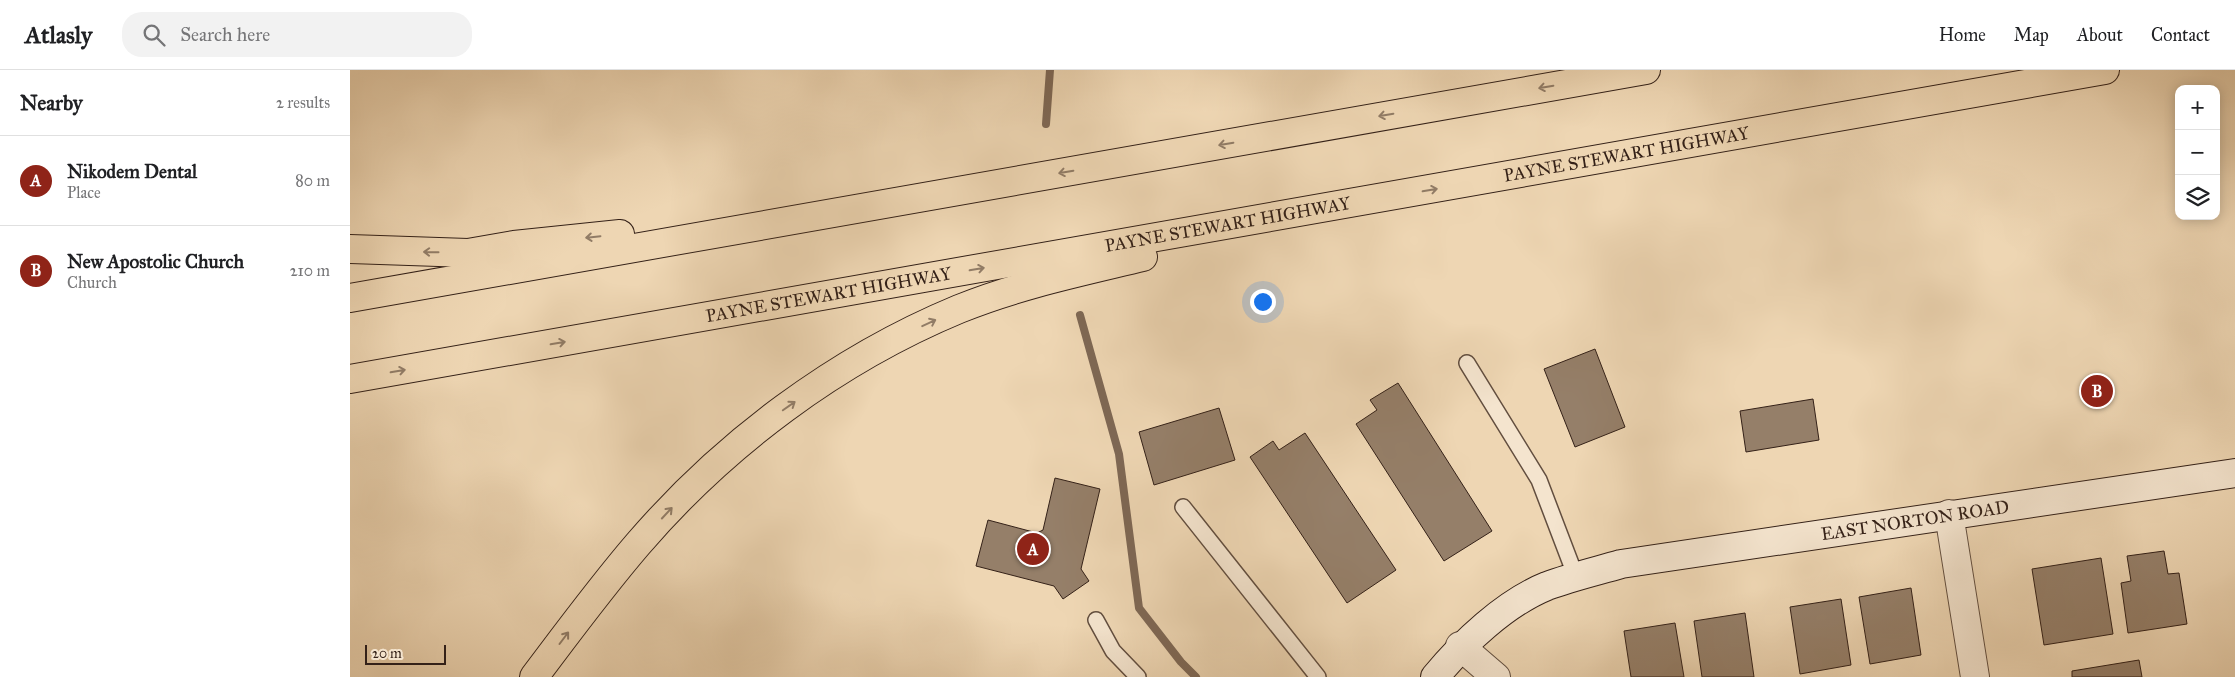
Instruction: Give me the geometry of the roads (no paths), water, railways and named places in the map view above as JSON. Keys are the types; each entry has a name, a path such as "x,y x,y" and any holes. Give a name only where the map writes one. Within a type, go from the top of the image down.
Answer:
{"highway":[{"path":"350,298 1646,70"},
{"name":"PAYNE STEWART HIGHWAY","path":"350,379 2105,70"},
{"path":"534,677 638,544 708,472 785,409 866,356 907,333 959,310 1041,282 1396,196"},
{"path":"350,249 468,253 514,245 885,205"}],"main road":[{"name":"EAST NORTON ROAD","path":"1435,677 1460,646 1522,600 1546,587 1621,564 2235,473"},
{"path":"1949,514 1975,677"},
{"path":"1460,646 1496,677"}],"lane":[{"path":"1467,362 1539,480 1585,574"},
{"path":"1183,507 1318,677"},
{"path":"1096,620 1113,651 1138,677"}],"waterway":[{"path":"1046,124 1050,70"},
{"path":"1080,315 1119,454 1139,608 1181,662 1196,677"}],"place":[{"name":"New Apostolic Church","path":"2097,391"},
{"name":"Nikodem Dental","path":"1033,549"}]}
